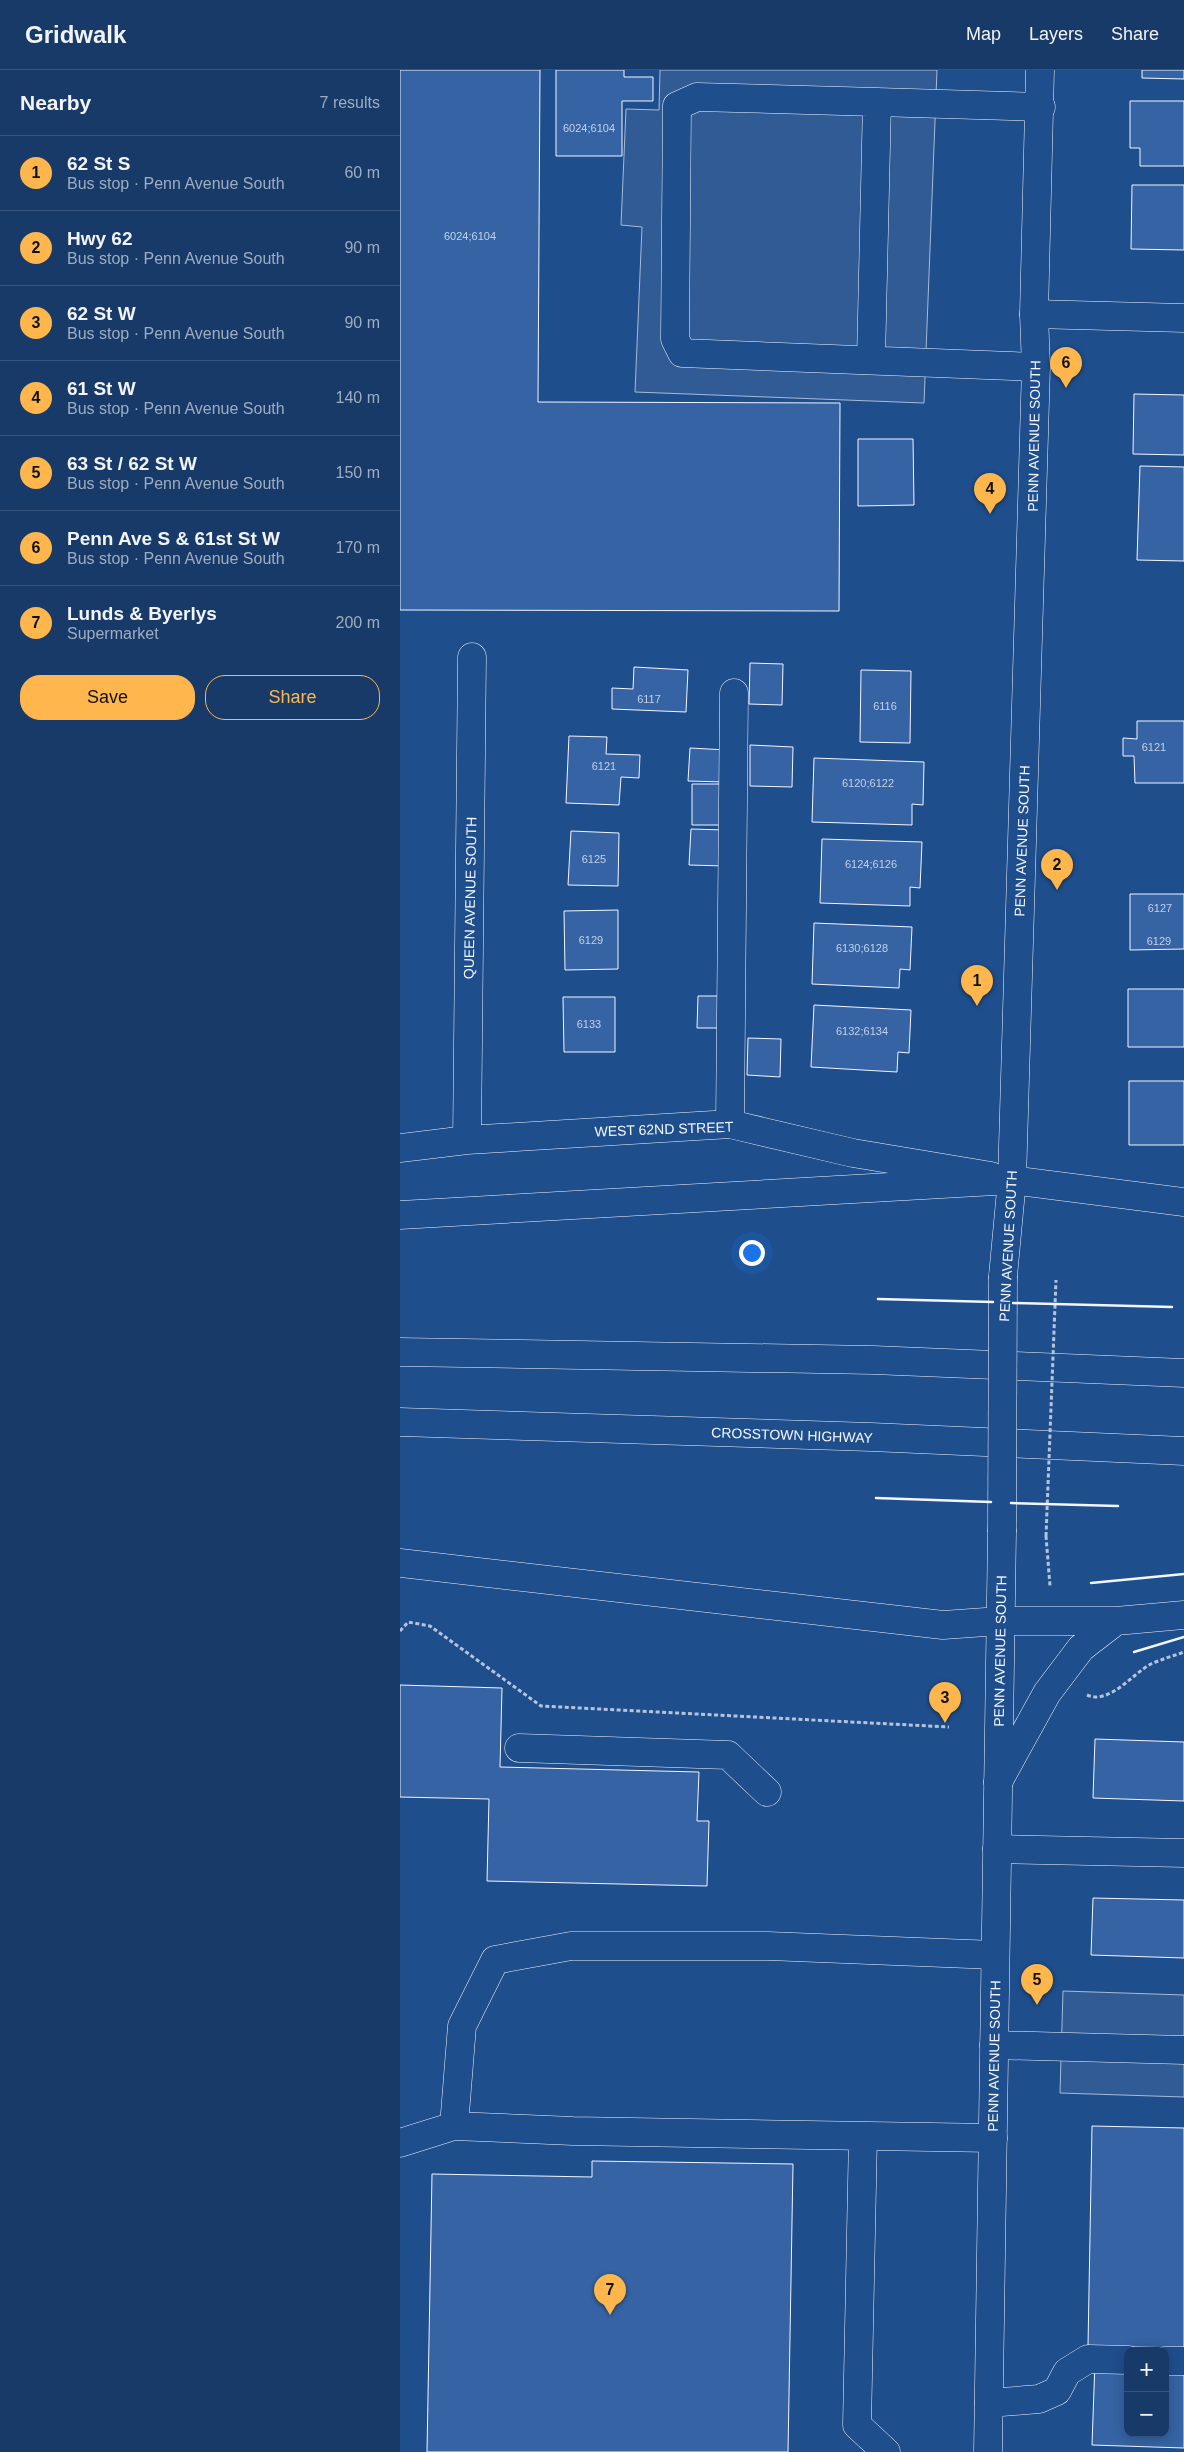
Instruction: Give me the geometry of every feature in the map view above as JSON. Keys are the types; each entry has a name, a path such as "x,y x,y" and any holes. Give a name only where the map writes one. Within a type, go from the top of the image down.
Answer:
{"main road":[{"name":"PENN AVENUE SOUTH","path":"988,2452 1002,1532 1003,1276 1012,1180 1036,367 1034,314 1041,107 1040,70"},
{"path":"1036,367 682,353 675,339 677,106 697,97 1041,107"},
{"path":"871,360 877,102"},
{"path":"1034,314 1184,318"},
{"name":"QUEEN AVENUE SOUTH","path":"467,1140 472,657"},
{"path":"730,1124 734,693"},
{"name":"WEST 62ND STREET","path":"400,1148 467,1140 730,1124 853,1153 1012,1180"},
{"path":"400,1214 1012,1180 1184,1202"},
{"path":"400,1352 873,1360 1184,1373"},
{"name":"CROSSTOWN HIGHWAY","path":"400,1422 871,1437 1184,1451"},
{"path":"400,1563 942,1625 1000,1621 1116,1621 1184,1615"},
{"path":"998,1782 1048,1693 1064,1671 1081,1648 1116,1621"},
{"path":"519,1748 728,1755 767,1792"},
{"path":"997,1849 1184,1853"},
{"path":"454,2126 462,2026 495,1960 571,1946 768,1946 995,1956"},
{"path":"994,2045 1184,2050"},
{"path":"400,2143 454,2126 573,2131 993,2138"},
{"path":"863,2136 857,2425 886,2452"},
{"path":"989,2403 1039,2399 1057,2391 1067,2372 1088,2360 1124,2360"},
{"path":"1169,2361 1184,2361"}],"path":[{"path":"1050,1586 1046,1536 1056,1280"},
{"path":"400,1631 408,1622 430,1626 541,1706 949,1727"},
{"path":"1084,1693 1098,1698 1119,1688 1150,1665 1184,1652"}],"shaded area":[{"path":"660,70 937,70 924,403 635,392 642,227 621,225 626,109 659,110"},
{"path":"1063,1991 1184,1995 1184,2097 1060,2093"}],"building":[{"path":"400,70 540,70 538,402 840,403 839,611 400,610"},
{"path":"556,70 624,70 624,77 653,77 653,101 622,101 622,156 556,156"},
{"path":"1142,70 1184,70 1184,79 1142,78"},
{"path":"1130,101 1184,101 1184,166 1140,166 1140,148 1130,148"},
{"path":"1132,185 1184,185 1184,250 1131,249"},
{"path":"1134,394 1184,395 1184,455 1133,454"},
{"path":"858,439 913,439 914,505 858,506"},
{"path":"1140,466 1184,467 1184,561 1137,560"},
{"path":"750,663 783,664 782,705 749,704"},
{"path":"634,667 688,670 686,712 612,709 612,688 633,689"},
{"path":"861,670 911,671 910,743 860,742"},
{"path":"1137,721 1184,721 1184,783 1135,783 1134,756 1123,756 1123,738 1137,739"},
{"path":"569,736 607,737 606,754 640,755 639,778 621,777 619,805 566,803"},
{"path":"750,745 793,747 792,787 750,786"},
{"path":"690,748 727,750 725,782 688,781"},
{"path":"814,758 924,762 923,805 912,804 912,825 812,822"},
{"path":"692,784 726,784 726,825 692,825"},
{"path":"691,829 726,830 725,866 689,865"},
{"path":"571,831 619,833 618,886 568,885"},
{"path":"822,839 922,842 920,888 910,887 910,906 820,903"},
{"path":"1130,894 1184,894 1184,949 1130,950"},
{"path":"618,910 618,969 565,970 564,911"},
{"path":"814,923 912,927 910,970 900,969 899,988 812,984"},
{"path":"1128,989 1184,989 1184,1047 1128,1047"},
{"path":"698,996 722,996 722,1028 697,1028"},
{"path":"563,997 615,997 615,1052 564,1052"},
{"path":"814,1005 911,1010 909,1053 898,1052 897,1072 811,1067"},
{"path":"748,1038 781,1039 780,1077 747,1075"},
{"path":"1129,1081 1184,1081 1184,1145 1129,1145"},
{"path":"400,1685 502,1688 500,1767 699,1772 697,1821 709,1821 707,1886 487,1881 489,1799 400,1797"},
{"path":"1095,1739 1184,1742 1184,1801 1093,1798"},
{"path":"1093,1898 1184,1900 1184,1958 1091,1955"},
{"path":"1092,2126 1184,2128 1184,2348 1088,2346"},
{"path":"592,2161 793,2164 788,2452 427,2452 432,2174 592,2177"},
{"path":"1095,2361 1124,2363 1124,2437 1169,2437 1169,2364 1184,2365 1184,2448 1092,2445"}],"wall":[{"path":"878,1299 993,1302"},
{"path":"1013,1303 1172,1307"},
{"path":"876,1498 991,1502"},
{"path":"1011,1503 1118,1506"},
{"path":"1091,1583 1184,1574"},
{"path":"1134,1652 1184,1637"}],"place":[{"name":"Penn Ave S & 61st St W","path":"1066,388"},
{"name":"61 St W","path":"990,514"},
{"name":"Hwy 62","path":"1057,890"},
{"name":"62 St S","path":"977,1006"},
{"name":"62 St W","path":"945,1723"},
{"name":"63 St / 62 St W","path":"1037,2005"},
{"name":"Lunds & Byerlys","path":"610,2315"}]}
